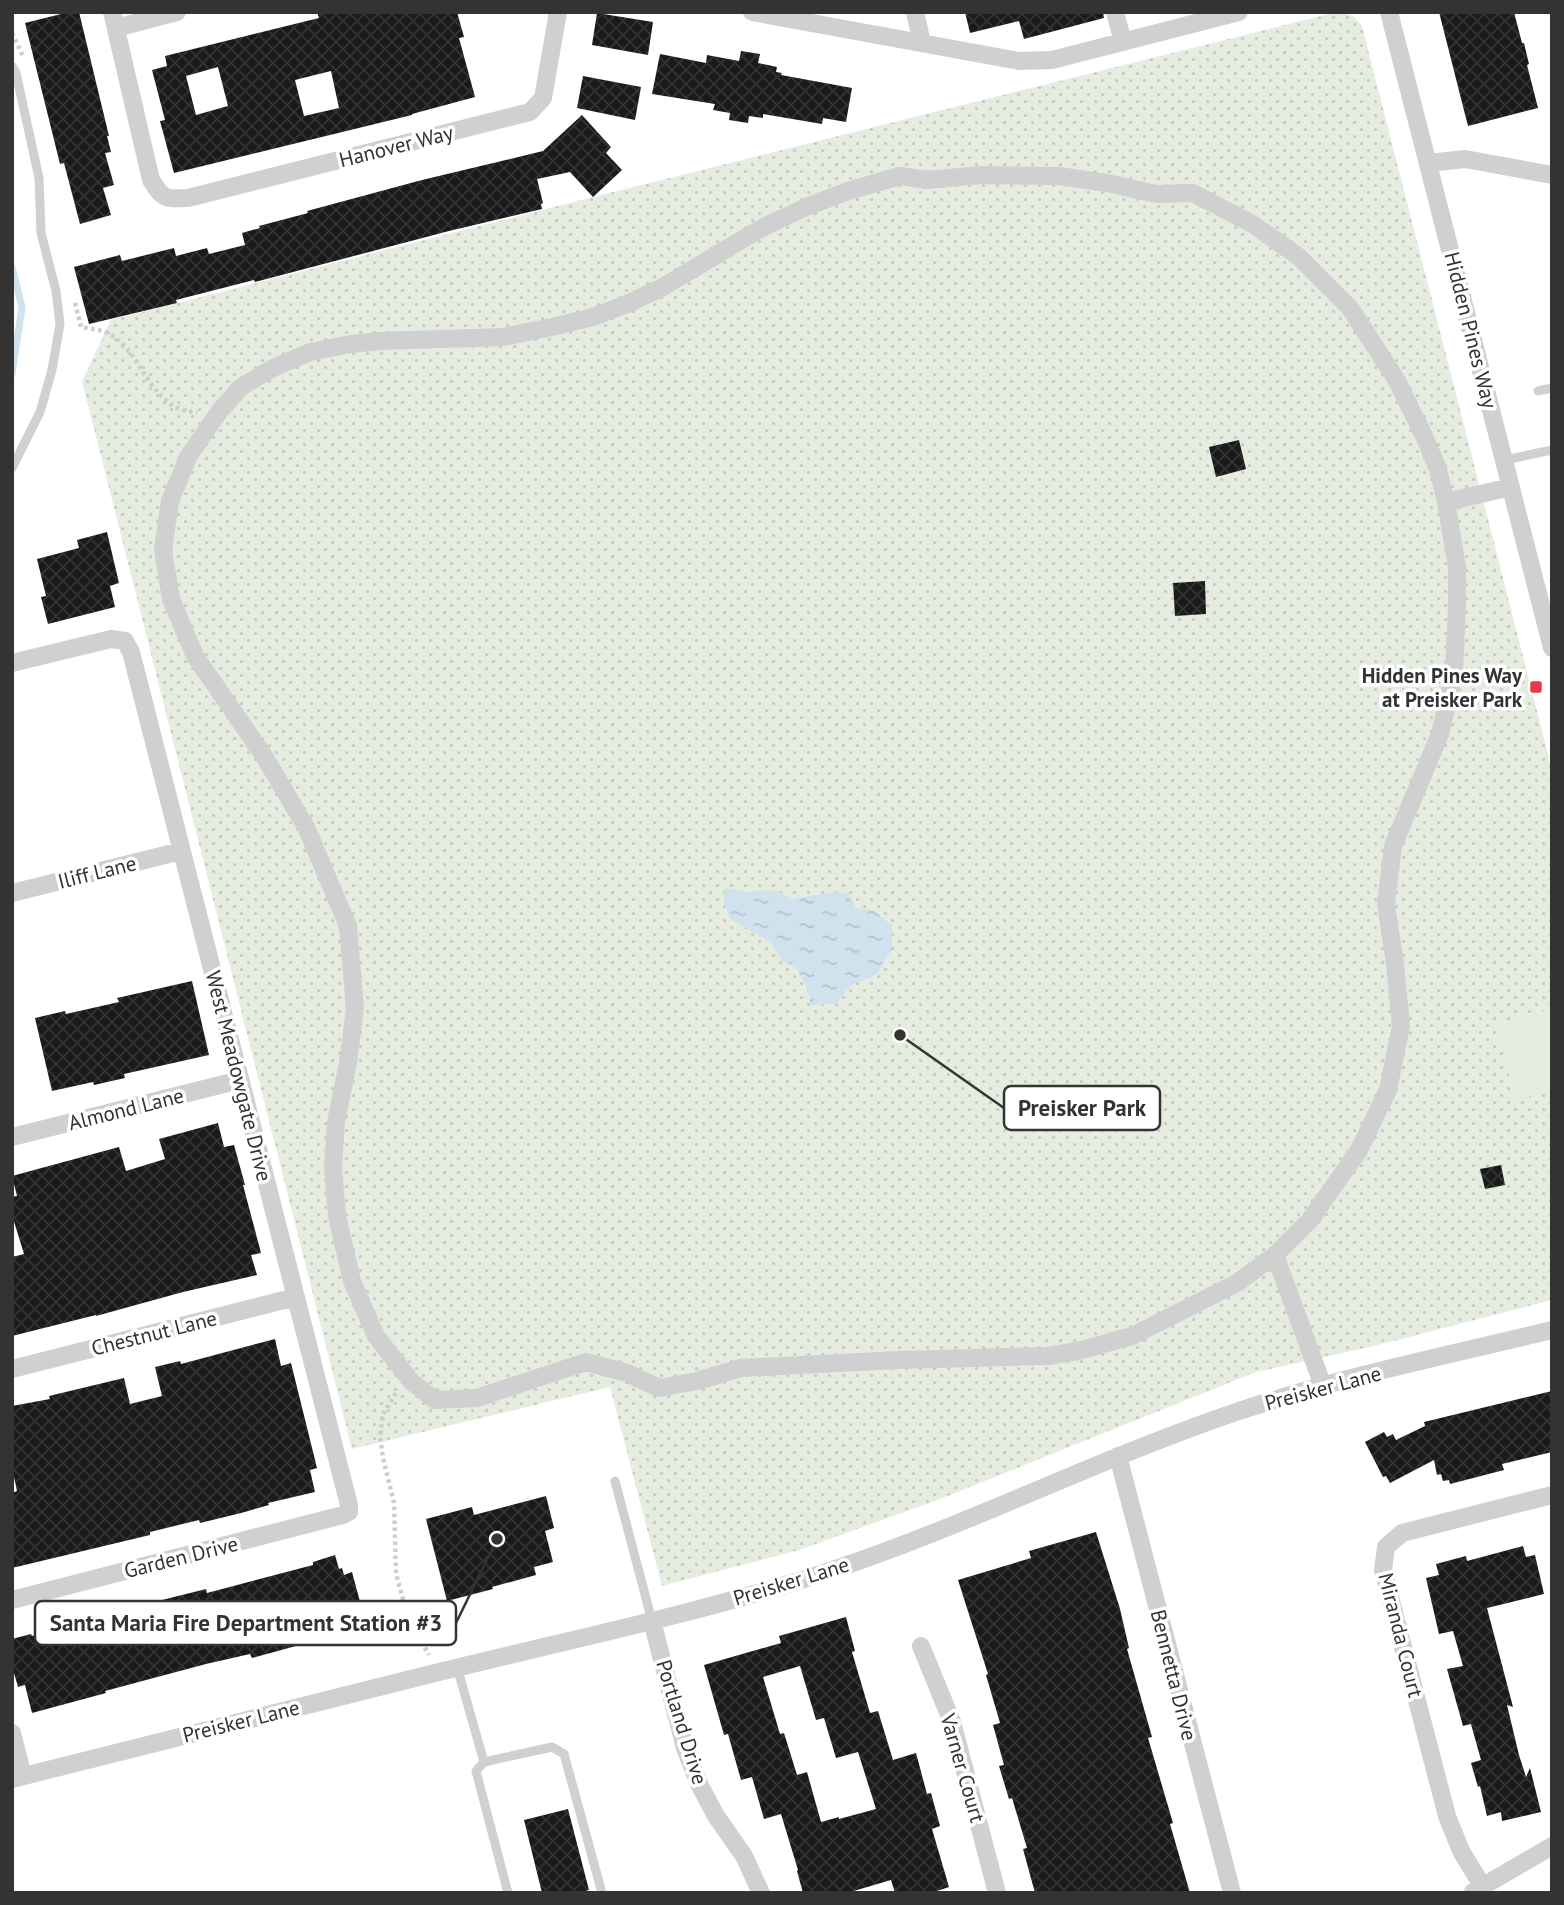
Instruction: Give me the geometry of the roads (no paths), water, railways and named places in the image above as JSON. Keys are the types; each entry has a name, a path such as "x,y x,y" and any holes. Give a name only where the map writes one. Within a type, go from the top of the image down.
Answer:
{"street":[{"path":"114,20 177,12"},
{"name":"Hanover Way","path":"114,20 151,180 160,195 167,199 188,198 530,112 543,98 558,12"},
{"path":"752,12 1019,61 1052,60 1239,12"},
{"path":"915,12 922,43"},
{"path":"1115,12 1123,42"},
{"name":"Hidden Pines Way","path":"1389,12 1552,648"},
{"path":"1428,163 1465,159 1552,175"},
{"path":"981,175 1059,176 1156,194 1193,193 1254,225 1299,257 1350,308 1396,379 1424,436 1446,502 1457,568 1454,673 1440,734 1393,846 1386,904 1401,1026 1388,1090 1359,1150 1310,1220 1275,1255 1237,1283 1132,1336 1048,1356 741,1368 697,1381 659,1388 627,1373 586,1362 477,1398 435,1400 411,1381 376,1336 352,1281 337,1216 333,1167 336,1122 348,1063 355,1008 348,926 306,827 264,756 195,656 171,599 163,550 170,501 188,457 219,412 241,387 275,367 310,352 380,341 503,337 593,317 661,288 760,229 806,207 848,191 900,177 927,180 981,175"},
{"path":"1446,502 1511,487"},
{"name":"West Meadowgate Drive","path":"12,663 111,639 125,641 131,652 349,1512"},
{"name":"Iliff Lane","path":"12,893 181,851"},
{"name":"Almond Lane","path":"12,1138 240,1080"},
{"path":"1275,1255 1323,1386"},
{"name":"Chestnut Lane","path":"12,1368 296,1297"},
{"name":"Preisker Lane","path":"18,1777 652,1621 810,1578 894,1548 1118,1456 1240,1411 1323,1386 1552,1329"},
{"name":"Bennetta Drive","path":"1118,1456 1231,1893"},
{"name":"Miranda Court","path":"1478,1890 1447,1816 1383,1570 1386,1547 1402,1533 1552,1495"},
{"name":"Garden Drive","path":"12,1600 349,1512"},
{"name":"Portland Drive","path":"652,1621 685,1748 699,1784 716,1816 744,1856 761,1893"},
{"name":"Varner Court","path":"921,1646 952,1722 997,1893"},
{"path":"12,1733 18,1777"},
{"path":"1478,1890 1552,1846"}],"lane":[{"path":"12,66 16,73 39,178 41,233 56,291 60,324 52,370 40,412 12,468"},
{"path":"1538,391 1552,388"},
{"path":"1504,460 1552,450"},
{"path":"615,1481 652,1621"},
{"path":"457,1667 484,1762"},
{"path":"509,1893 476,1772 484,1762 552,1747 564,1754 602,1893"}],"water":[{"path":"725,888 743,892 778,891 793,899 833,892 847,893 856,908 875,911 892,926 892,949 877,974 850,986 836,1004 811,1005 807,988 796,968 782,960 770,942 730,919 724,902"}],"waterway":[{"path":"12,267 22,307 12,374"}],"place":[{"name":"Hidden Pines Way at Preisker Park","path":"1536,687"},
{"name":"Preisker Park","path":"900,1035"},
{"name":"Santa Maria Fire Department Station #3","path":"497,1539"}]}
